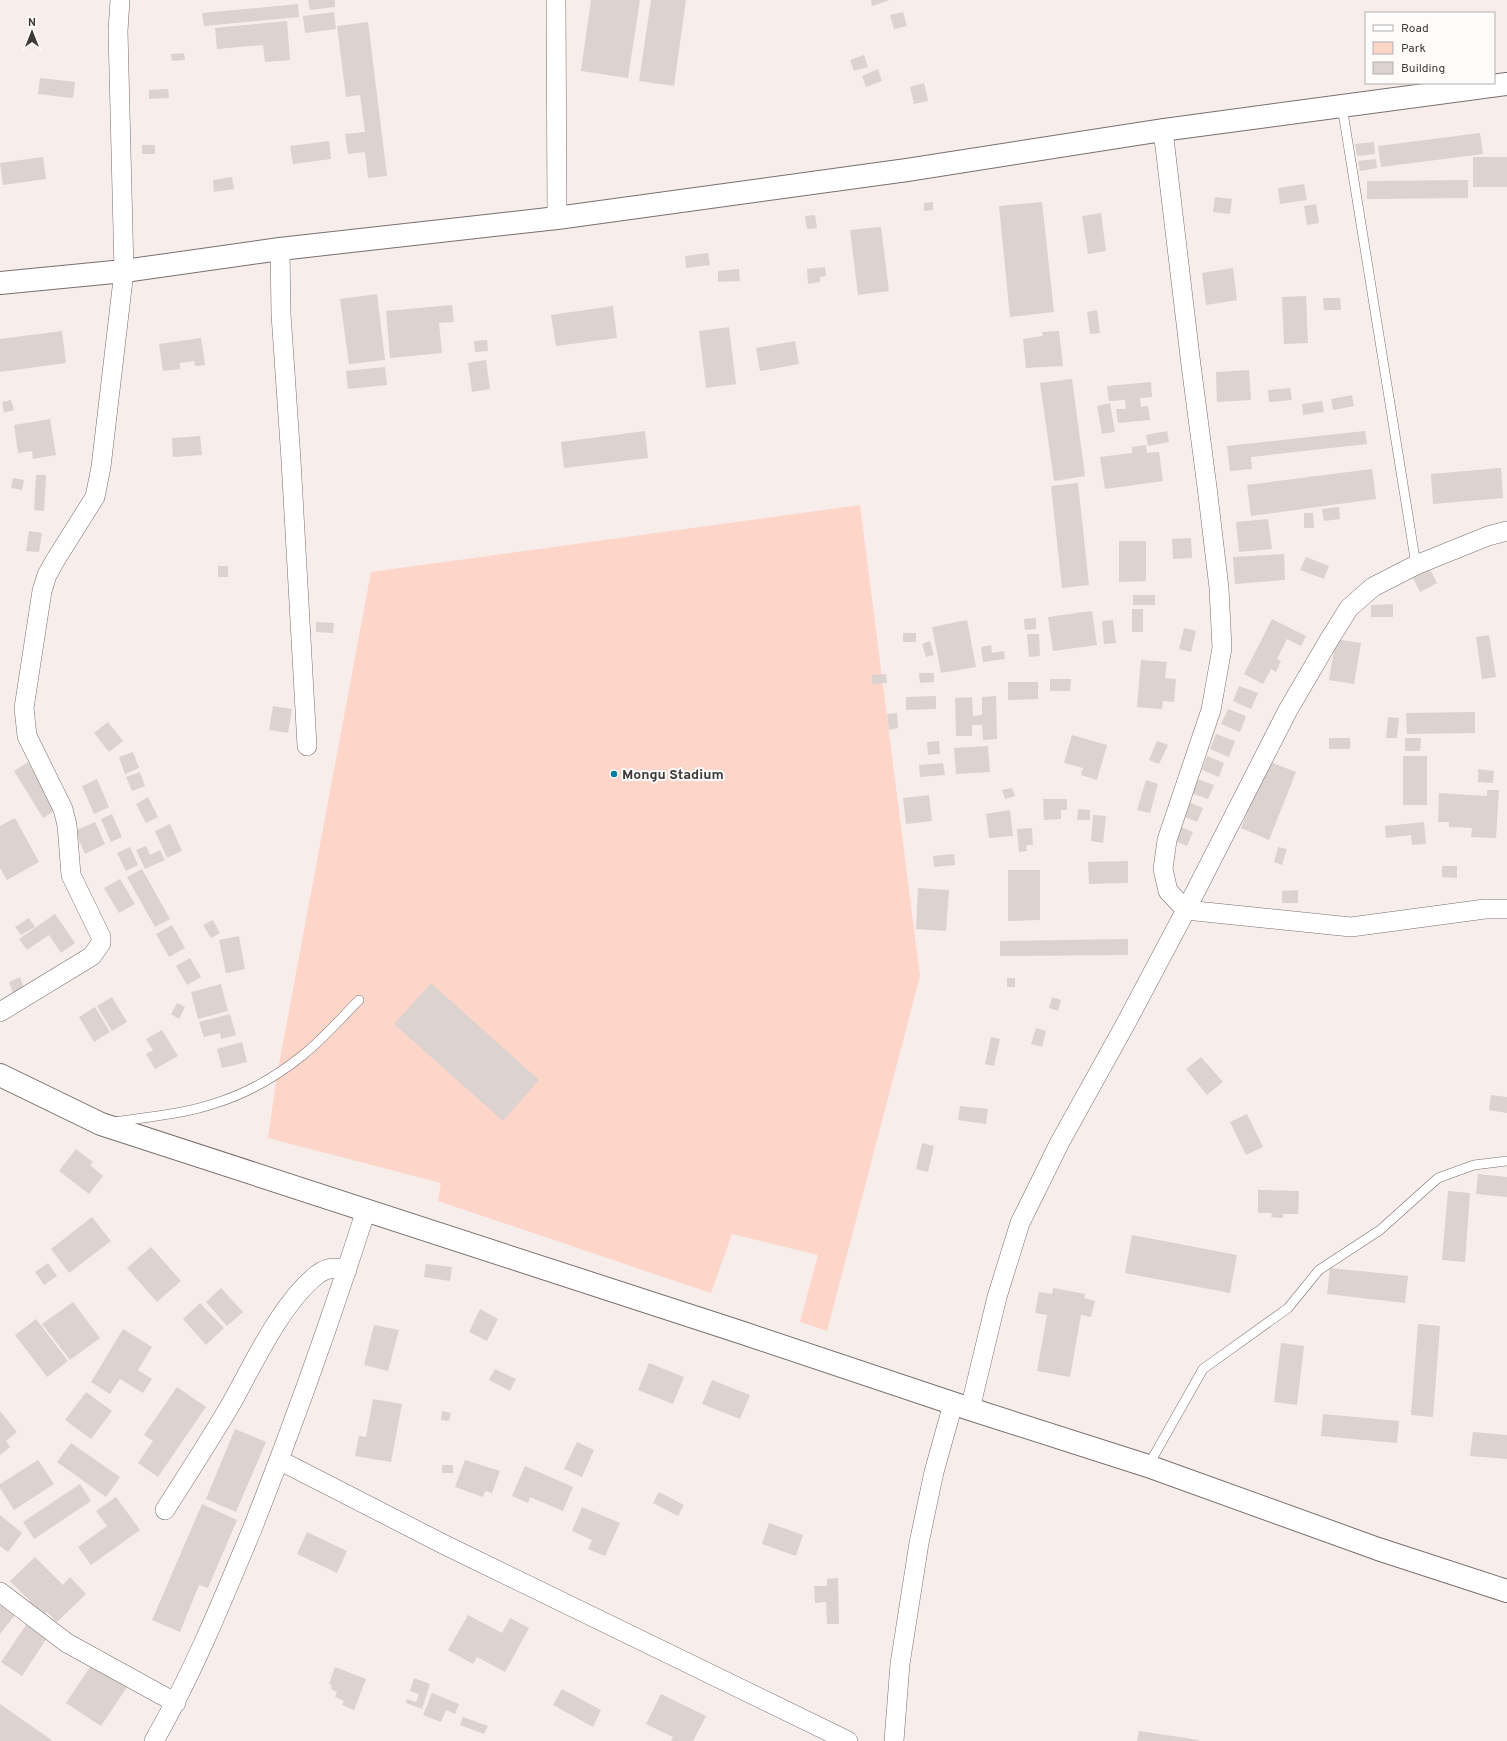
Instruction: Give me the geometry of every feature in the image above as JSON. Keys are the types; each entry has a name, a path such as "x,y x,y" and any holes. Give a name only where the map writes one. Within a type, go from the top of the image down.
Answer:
{"street":[{"path":"0,1012 92,956 101,943 101,936 71,874 67,825 63,809 27,736 24,708 42,591 47,575 95,497 101,467 124,271 118,31 120,0"},
{"path":"556,0 557,218"},
{"path":"0,283 124,271 280,249 557,218 907,170 1163,130 1507,84"},
{"path":"1163,130 1219,588 1222,648 1211,710 1167,840 1163,869 1168,891 1186,910 1351,927 1486,909 1507,909"},
{"path":"280,249 280,314 291,460 307,746"},
{"path":"894,1741 900,1664 919,1543 934,1472 962,1406 1020,1223 1060,1142 1125,1025 1186,910 1288,710 1349,608 1373,587 1416,565 1488,536 1507,531"},
{"path":"0,1075 101,1124 1148,1466 1378,1549 1507,1591"},
{"path":"154,1741 176,1703 235,1571 279,1460 347,1270 366,1210"},
{"path":"165,1510 216,1430 274,1326 296,1297 319,1273 334,1267 347,1270"},
{"path":"279,1460 445,1545 848,1741"},
{"path":"0,1592 66,1643 176,1703"}],"lane":[{"path":"1342,106 1416,565"},
{"path":"101,1124 165,1114 215,1104 253,1088 278,1075 305,1054 359,1000"},
{"path":"1148,1466 1203,1369 1288,1308 1319,1270 1380,1230 1438,1178 1474,1165 1507,1160"}],"green space":[{"name":"Mongu Stadium","path":"860,505 920,976 827,1331 800,1322 818,1255 732,1234 711,1293 438,1201 441,1183 268,1138 277,1075 371,572"}],"building":[{"path":"308,0 335,0 335,7 310,10"},
{"path":"591,0 640,0 628,78 581,71"},
{"path":"651,0 686,0 674,86 639,81"},
{"path":"871,0 890,0 872,6"},
{"path":"298,4 299,17 204,26 202,13"},
{"path":"334,12 336,29 305,33 303,16"},
{"path":"903,12 907,26 894,29 890,15"},
{"path":"287,21 290,60 265,62 263,45 217,49 215,28"},
{"path":"368,22 387,176 368,178 365,152 348,154 345,134 365,132 360,95 346,97 337,26"},
{"path":"184,53 185,60 172,61 171,54"},
{"path":"864,55 868,67 854,71 850,60"},
{"path":"878,69 882,81 866,87 862,76"},
{"path":"40,78 75,82 73,98 38,94"},
{"path":"924,83 928,101 914,104 910,87"},
{"path":"168,89 169,98 149,99 149,90"},
{"path":"1480,133 1483,154 1381,167 1378,146"},
{"path":"329,141 331,159 293,164 290,146"},
{"path":"1374,142 1375,154 1357,156 1355,144"},
{"path":"142,145 155,145 155,154 142,154"},
{"path":"43,157 46,179 3,185 0,163"},
{"path":"1473,157 1507,157 1507,187 1473,187"},
{"path":"1376,159 1377,168 1360,171 1358,161"},
{"path":"232,177 234,189 214,192 213,180"},
{"path":"1468,180 1468,198 1367,199 1367,181"},
{"path":"1304,184 1307,200 1280,204 1278,188"},
{"path":"1215,197 1232,199 1230,214 1213,212"},
{"path":"933,202 933,210 924,211 924,203"},
{"path":"1042,202 1054,312 1010,317 999,206"},
{"path":"1316,204 1319,223 1307,225 1304,206"},
{"path":"1101,213 1106,251 1088,254 1082,216"},
{"path":"815,215 817,228 807,229 805,216"},
{"path":"881,227 889,291 858,295 850,230"},
{"path":"708,253 710,265 686,268 685,256"},
{"path":"825,267 826,276 820,277 820,282 808,284 807,269"},
{"path":"1233,268 1237,300 1206,305 1202,273"},
{"path":"739,269 740,281 718,282 718,271"},
{"path":"377,294 385,360 349,364 340,299"},
{"path":"1306,296 1308,343 1284,344 1282,297"},
{"path":"1323,298 1340,298 1341,310 1324,310"},
{"path":"452,305 454,322 439,323 442,353 390,358 386,311"},
{"path":"613,306 617,338 556,346 551,315"},
{"path":"1097,310 1100,333 1090,334 1087,312"},
{"path":"729,327 736,384 706,388 699,331"},
{"path":"62,331 66,363 0,372 0,339"},
{"path":"1059,331 1063,366 1026,368 1023,339 1043,336 1042,332"},
{"path":"201,338 205,365 195,366 194,361 180,363 180,369 163,371 159,344"},
{"path":"487,340 488,351 475,352 474,341"},
{"path":"795,341 799,364 760,371 756,348"},
{"path":"486,360 490,389 472,392 468,363"},
{"path":"385,367 387,385 348,389 346,371"},
{"path":"1249,370 1251,400 1217,402 1216,372"},
{"path":"1072,379 1085,476 1054,481 1040,383"},
{"path":"1151,382 1152,397 1140,398 1141,407 1148,406 1150,420 1118,423 1116,409 1126,409 1125,400 1109,401 1107,386"},
{"path":"1290,388 1292,400 1269,402 1268,390"},
{"path":"1352,395 1354,406 1333,410 1331,399"},
{"path":"11,400 14,410 4,413 2,402"},
{"path":"1322,401 1324,412 1303,415 1302,404"},
{"path":"1110,403 1115,432 1102,434 1097,406"},
{"path":"50,419 56,455 33,459 32,451 18,453 14,425"},
{"path":"645,431 648,458 564,468 561,442"},
{"path":"1167,431 1169,442 1148,446 1146,435"},
{"path":"1365,431 1367,444 1251,457 1252,469 1230,471 1227,446"},
{"path":"200,436 202,455 173,457 172,438"},
{"path":"1146,445 1147,453 1159,452 1163,481 1105,489 1100,457 1132,453 1132,447"},
{"path":"1501,468 1503,498 1433,504 1431,474"},
{"path":"1372,469 1376,499 1251,516 1247,485"},
{"path":"36,475 46,475 44,511 34,510"},
{"path":"13,478 24,480 22,490 11,488"},
{"path":"1078,483 1089,585 1062,588 1051,486"},
{"path":"1339,507 1340,519 1324,521 1322,509"},
{"path":"1304,513 1313,513 1314,528 1304,528"},
{"path":"1268,519 1272,549 1239,552 1236,522"},
{"path":"29,531 42,533 39,552 26,551"},
{"path":"1191,538 1192,558 1173,559 1172,539"},
{"path":"1119,541 1146,541 1146,581 1119,582"},
{"path":"1284,554 1285,580 1235,584 1233,557"},
{"path":"1306,557 1329,566 1324,579 1300,570"},
{"path":"218,566 228,566 228,577 218,577"},
{"path":"1430,569 1437,583 1420,592 1413,578"},
{"path":"1133,595 1155,595 1155,605 1133,605"},
{"path":"1393,604 1393,617 1371,617 1371,605"},
{"path":"1132,609 1143,609 1143,632 1132,632"},
{"path":"1092,611 1097,645 1053,651 1048,617"},
{"path":"1036,618 1036,629 1025,630 1024,619"},
{"path":"1272,619 1306,636 1301,646 1287,639 1277,659 1281,661 1276,672 1271,669 1263,684 1244,674"},
{"path":"967,620 976,667 941,673 932,627"},
{"path":"1113,620 1116,643 1104,644 1102,621"},
{"path":"316,622 334,623 333,633 316,632"},
{"path":"1184,628 1196,631 1191,652 1179,649"},
{"path":"903,633 916,633 916,642 903,642"},
{"path":"1027,634 1039,634 1040,656 1029,657"},
{"path":"1489,635 1496,677 1482,679 1476,637"},
{"path":"1336,639 1361,643 1354,684 1329,680"},
{"path":"930,641 934,655 926,657 922,644"},
{"path":"991,645 992,653 1004,651 1005,659 983,662 981,647"},
{"path":"1141,660 1167,662 1165,678 1176,679 1174,702 1163,701 1162,709 1137,707"},
{"path":"919,673 934,673 934,682 920,683"},
{"path":"886,674 887,683 872,684 872,675"},
{"path":"1050,679 1071,679 1070,691 1050,691"},
{"path":"1008,682 1038,682 1038,699 1008,700"},
{"path":"1239,686 1258,693 1251,709 1233,701"},
{"path":"936,696 936,709 906,710 906,697"},
{"path":"996,696 997,739 983,740 982,725 972,725 972,736 956,736 955,698 972,697 973,716 982,715 982,697"},
{"path":"273,706 292,709 288,733 269,730"},
{"path":"1228,709 1246,716 1240,732 1221,724"},
{"path":"1475,712 1475,733 1407,734 1406,713"},
{"path":"897,713 898,728 889,730 887,714"},
{"path":"1388,717 1399,718 1397,738 1386,738"},
{"path":"108,722 123,741 109,752 94,733"},
{"path":"1216,734 1235,741 1229,757 1210,749"},
{"path":"1072,735 1107,745 1097,780 1081,775 1083,768 1064,763"},
{"path":"1329,738 1350,738 1350,749 1329,749"},
{"path":"1405,738 1421,738 1420,751 1405,751"},
{"path":"939,741 940,754 928,755 927,742"},
{"path":"1157,741 1168,745 1159,764 1149,760"},
{"path":"988,746 990,772 956,774 954,748"},
{"path":"133,752 139,768 125,774 119,757"},
{"path":"1207,756 1224,763 1219,777 1202,770"},
{"path":"1403,756 1427,756 1427,805 1403,805"},
{"path":"1268,761 1296,772 1269,840 1241,828"},
{"path":"28,762 56,810 43,818 14,771"},
{"path":"943,763 945,775 920,777 919,765"},
{"path":"1478,769 1494,771 1493,783 1478,782"},
{"path":"140,772 145,786 132,791 126,777"},
{"path":"97,779 109,807 94,814 82,786"},
{"path":"1197,779 1214,785 1208,799 1191,793"},
{"path":"1146,780 1158,784 1150,813 1137,810"},
{"path":"1012,788 1015,796 1005,799 1002,790"},
{"path":"1487,790 1499,790 1496,838 1471,837 1472,828 1449,827 1449,822 1438,822 1439,793 1487,796"},
{"path":"929,795 932,821 906,824 903,798"},
{"path":"148,797 158,817 146,823 136,804"},
{"path":"1043,799 1067,799 1067,810 1061,810 1061,819 1044,820"},
{"path":"1186,801 1203,808 1197,822 1180,815"},
{"path":"1078,809 1090,810 1090,820 1077,820"},
{"path":"1010,810 1013,836 989,838 986,814"},
{"path":"112,814 122,837 111,842 101,819"},
{"path":"1093,815 1106,816 1103,843 1091,841"},
{"path":"15,818 39,862 7,880 0,868 0,826"},
{"path":"95,822 105,844 85,854 75,831"},
{"path":"1424,822 1426,844 1412,845 1411,835 1386,838 1385,826"},
{"path":"170,824 182,851 167,858 155,831"},
{"path":"1176,825 1193,832 1187,846 1170,839"},
{"path":"1032,828 1033,845 1026,845 1027,851 1019,852 1017,829"},
{"path":"146,846 150,855 160,850 165,860 145,869 136,850"},
{"path":"130,847 138,865 126,871 117,853"},
{"path":"1278,847 1287,849 1282,865 1274,862"},
{"path":"954,854 955,865 934,867 933,856"},
{"path":"1128,861 1128,883 1089,884 1088,862"},
{"path":"1442,866 1457,866 1457,878 1442,877"},
{"path":"142,869 170,919 155,927 127,877"},
{"path":"1008,870 1040,870 1040,920 1008,921"},
{"path":"120,879 135,904 119,913 104,888"},
{"path":"918,888 949,890 946,931 916,929"},
{"path":"1298,890 1298,903 1282,903 1282,891"},
{"path":"55,914 75,943 61,953 49,935 27,950 19,939"},
{"path":"29,918 35,927 21,935 15,927"},
{"path":"213,920 220,933 211,938 203,925"},
{"path":"172,925 185,948 169,957 156,934"},
{"path":"239,936 245,969 226,973 219,940"},
{"path":"1128,939 1128,955 1000,956 1000,941"},
{"path":"190,958 201,977 187,985 176,966"},
{"path":"20,977 24,989 13,993 9,982"},
{"path":"1007,978 1015,978 1015,987 1007,987"},
{"path":"431,983 539,1080 503,1121 394,1024"},
{"path":"221,984 228,1011 198,1019 191,992"},
{"path":"112,997 127,1022 112,1031 97,1006"},
{"path":"1052,997 1061,1000 1058,1011 1049,1008"},
{"path":"177,1003 185,1007 179,1019 171,1014"},
{"path":"95,1007 110,1032 94,1042 79,1017"},
{"path":"230,1014 236,1035 221,1039 220,1033 204,1037 199,1022"},
{"path":"1036,1028 1046,1031 1042,1047 1031,1044"},
{"path":"162,1030 178,1056 155,1069 146,1054 153,1050 146,1039"},
{"path":"991,1037 1000,1039 994,1066 985,1064"},
{"path":"242,1042 247,1062 222,1068 217,1049"},
{"path":"1201,1057 1223,1082 1207,1095 1186,1069"},
{"path":"1491,1095 1507,1097 1507,1113 1489,1110"},
{"path":"960,1106 988,1109 986,1124 958,1120"},
{"path":"1247,1114 1263,1147 1246,1155 1230,1122"},
{"path":"922,1143 934,1146 928,1172 916,1169"},
{"path":"76,1149 93,1162 90,1165 103,1176 89,1194 59,1171"},
{"path":"1478,1174 1507,1177 1507,1197 1476,1194"},
{"path":"1258,1190 1299,1191 1298,1214 1283,1214 1283,1218 1271,1217 1272,1213 1258,1213"},
{"path":"1448,1191 1470,1193 1465,1262 1442,1260"},
{"path":"92,1217 111,1241 69,1273 51,1249"},
{"path":"1132,1235 1237,1255 1230,1293 1125,1273"},
{"path":"151,1247 181,1281 157,1302 127,1268"},
{"path":"48,1263 57,1276 44,1285 35,1272"},
{"path":"426,1264 452,1267 450,1281 424,1277"},
{"path":"1330,1268 1408,1276 1405,1303 1327,1294"},
{"path":"221,1288 243,1312 227,1326 206,1302"},
{"path":"1053,1288 1085,1294 1084,1298 1095,1301 1091,1317 1081,1315 1070,1377 1037,1371 1047,1315 1035,1313 1039,1292 1052,1294"},
{"path":"73,1302 100,1338 70,1360 42,1324"},
{"path":"200,1303 224,1328 206,1345 183,1319"},
{"path":"480,1309 498,1319 487,1341 469,1332"},
{"path":"36,1319 68,1361 47,1377 15,1335"},
{"path":"1418,1324 1440,1326 1433,1417 1411,1415"},
{"path":"374,1325 399,1330 388,1371 364,1365"},
{"path":"123,1329 152,1347 138,1370 152,1379 143,1393 120,1379 110,1394 91,1382"},
{"path":"1281,1343 1304,1346 1297,1405 1274,1402"},
{"path":"649,1363 684,1377 673,1404 638,1390"},
{"path":"495,1369 516,1379 510,1391 489,1380"},
{"path":"712,1380 750,1395 740,1419 702,1404"},
{"path":"177,1387 206,1407 158,1477 138,1463 153,1441 144,1435"},
{"path":"86,1392 112,1411 91,1439 65,1420"},
{"path":"373,1399 402,1404 391,1462 355,1456 359,1436 366,1437"},
{"path":"0,1411 17,1432 6,1441 10,1447 0,1455"},
{"path":"442,1411 451,1413 449,1421 441,1420"},
{"path":"1323,1414 1399,1421 1397,1443 1321,1436"},
{"path":"235,1429 266,1442 236,1512 206,1499"},
{"path":"1473,1432 1507,1435 1507,1459 1470,1456"},
{"path":"577,1442 594,1450 582,1477 564,1469"},
{"path":"71,1443 120,1477 106,1497 57,1462"},
{"path":"38,1460 54,1484 14,1510 0,1488 0,1484"},
{"path":"465,1460 500,1471 492,1493 485,1491 483,1497 455,1487"},
{"path":"442,1465 453,1465 453,1473 442,1473"},
{"path":"525,1466 573,1487 563,1511 530,1497 528,1503 512,1496"},
{"path":"80,1484 91,1501 34,1539 23,1522"},
{"path":"659,1492 684,1505 678,1516 653,1503"},
{"path":"116,1497 140,1530 91,1565 78,1547 107,1526 96,1511"},
{"path":"202,1504 237,1520 208,1588 199,1585 180,1632 152,1620"},
{"path":"582,1507 620,1523 605,1556 588,1549 592,1540 572,1531"},
{"path":"0,1515 22,1533 8,1552 0,1546"},
{"path":"769,1523 803,1535 796,1556 762,1544"},
{"path":"307,1532 347,1551 337,1573 297,1554"},
{"path":"35,1557 63,1585 70,1577 86,1594 57,1622 47,1612 38,1620 24,1606 30,1601 10,1581"},
{"path":"838,1578 839,1624 827,1624 826,1602 815,1603 814,1586 827,1586 827,1579"},
{"path":"0,1600 16,1614 0,1634"},
{"path":"468,1615 502,1633 510,1618 529,1628 505,1672 477,1657 473,1664 448,1650"},
{"path":"28,1622 49,1635 22,1676 1,1662"},
{"path":"94,1661 129,1684 101,1726 66,1703"},
{"path":"335,1667 366,1679 354,1710 342,1705 344,1701 335,1697 337,1692 331,1689 332,1685 329,1684"},
{"path":"414,1678 430,1684 422,1709 406,1703 407,1699 416,1702 419,1694 410,1691"},
{"path":"562,1689 601,1710 593,1727 553,1705"},
{"path":"432,1693 459,1704 455,1714 446,1710 441,1722 423,1715"},
{"path":"661,1694 706,1716 693,1741 671,1741 673,1737 646,1724"},
{"path":"0,1704 53,1741 0,1741"},
{"path":"463,1717 488,1726 484,1734 460,1725"},
{"path":"1139,1731 1199,1740 1199,1741 1137,1741"}],"place":[{"name":"Mongu Stadium","path":"614,774"}]}
